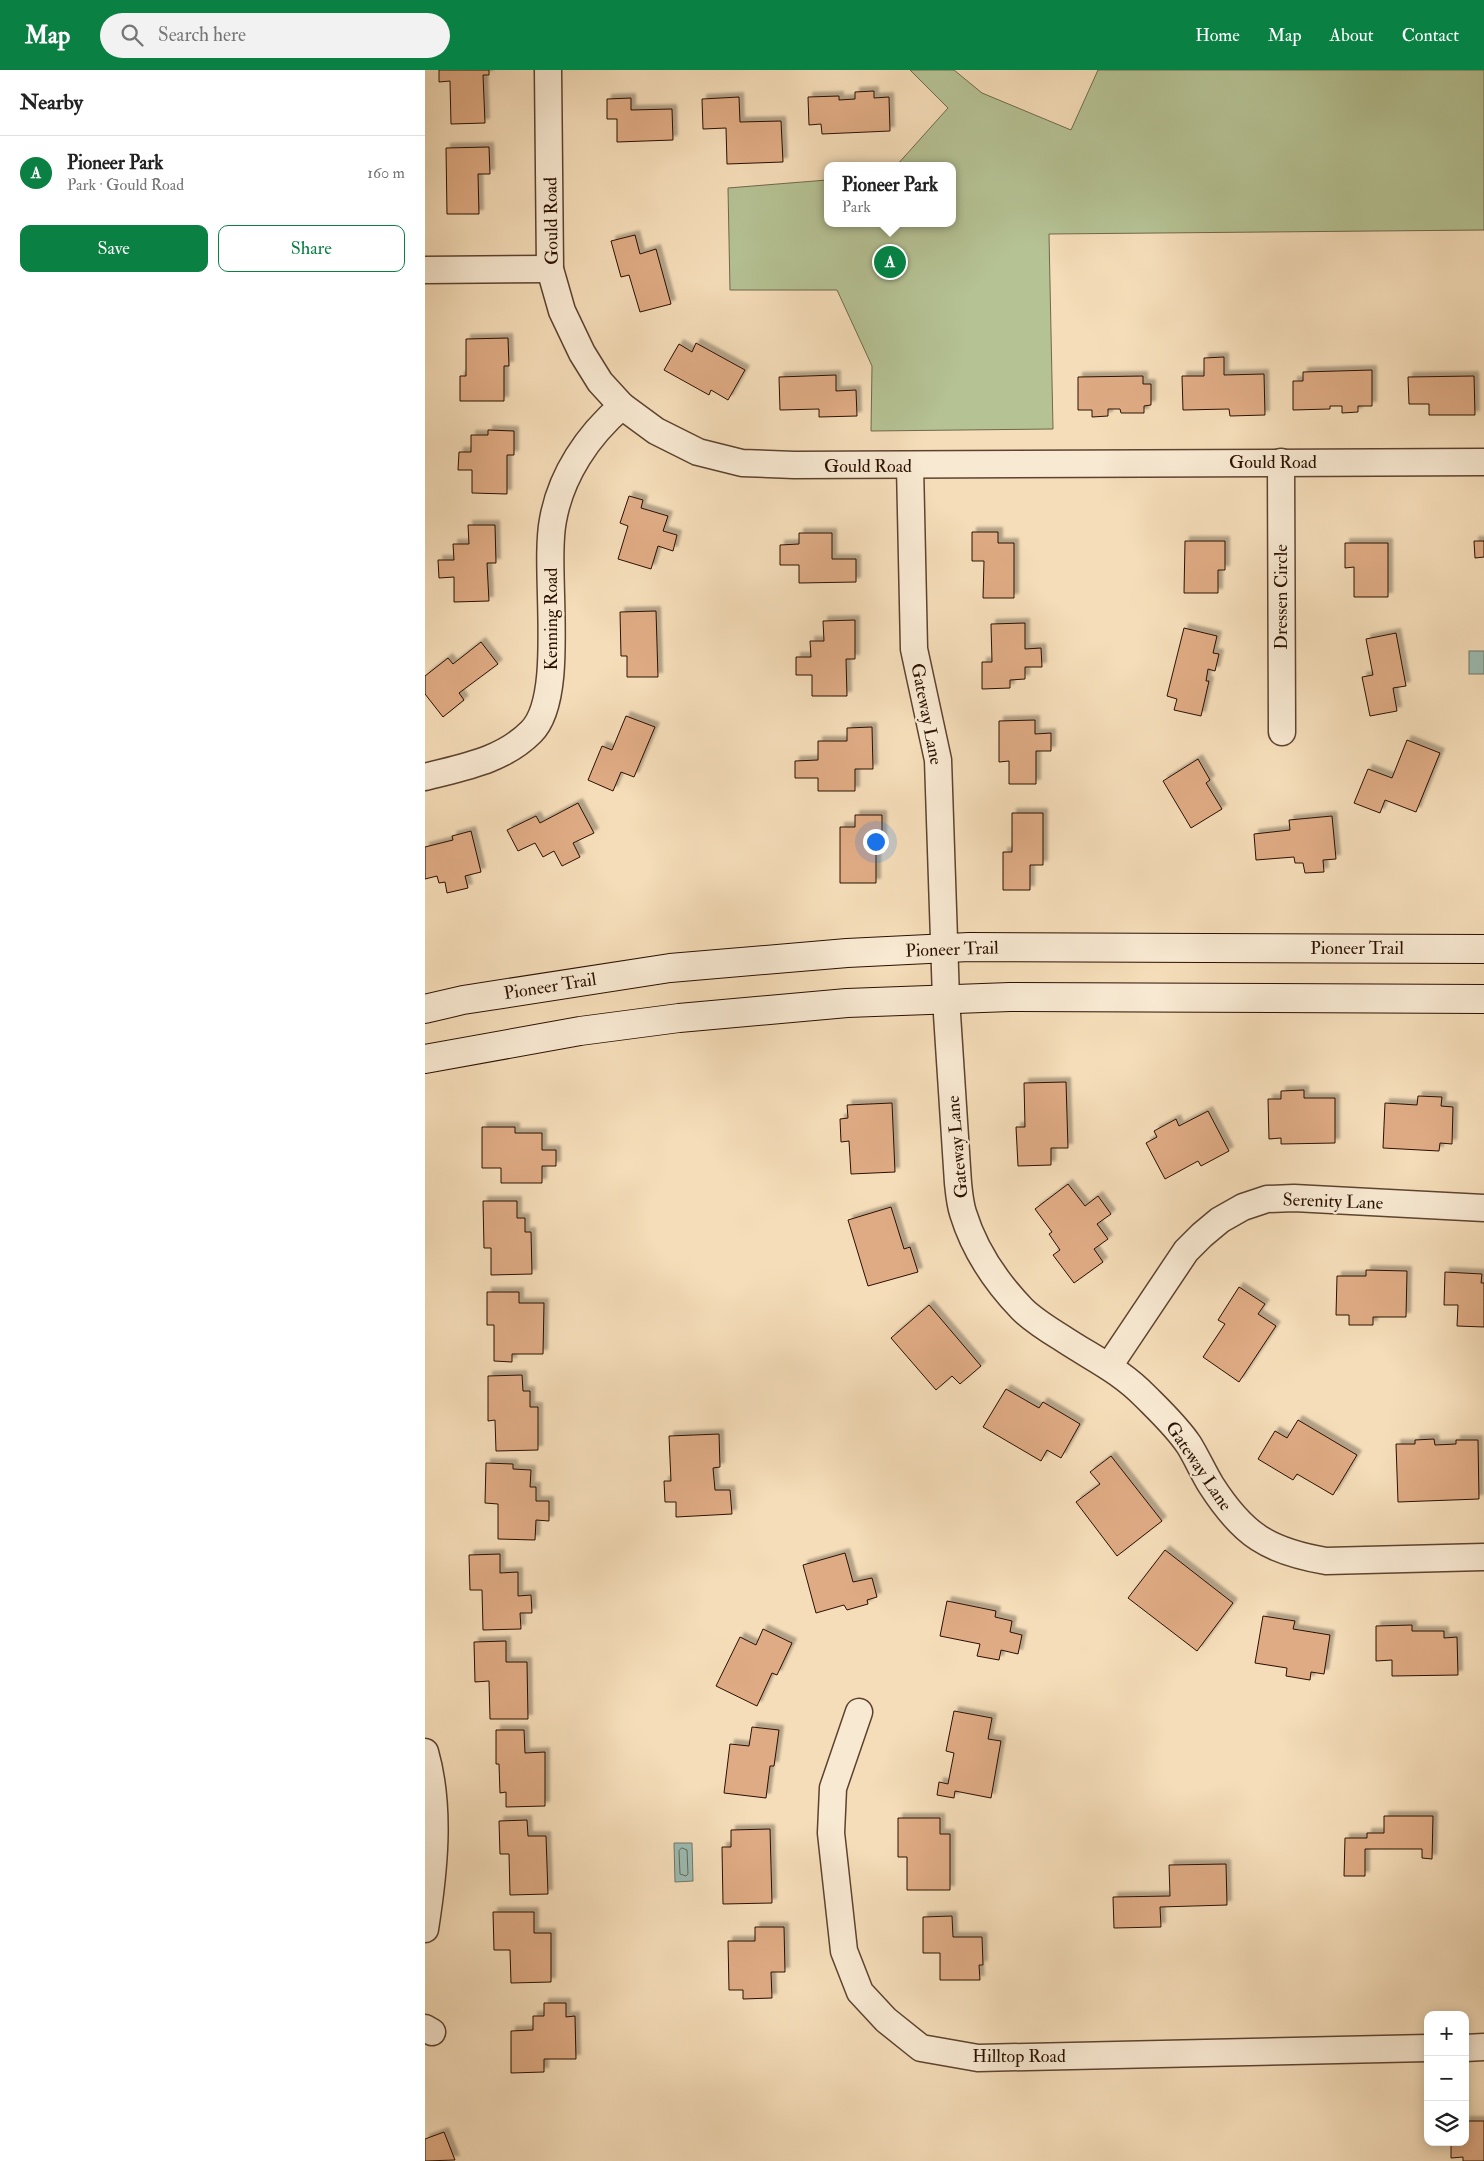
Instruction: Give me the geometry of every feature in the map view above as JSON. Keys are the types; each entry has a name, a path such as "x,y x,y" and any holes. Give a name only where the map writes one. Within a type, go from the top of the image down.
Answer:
{"main road":[{"name":"Pioneer Trail","path":"425,1008 463,1000 670,968 801,956 944,948 1484,949"},
{"path":"425,1059 580,1031 679,1018 847,1003 946,998 1484,1000"}],"street":[{"name":"Gould Road","path":"548,70 550,269 562,311 581,353 600,382 622,406 656,431 698,452 742,463 910,466 1484,462"},
{"path":"425,270 550,269"},
{"name":"Kenning Road","path":"425,778 488,761 511,749 533,730 546,706 551,678 551,557 553,520 563,487 579,454 600,425 622,406"},
{"name":"Dressen Circle","path":"1281,462 1282,732"},
{"name":"Gateway Lane","path":"910,466 914,649 938,760 946,998 957,1183 962,1212 976,1245 996,1279 1023,1311 1063,1339 1109,1366 1138,1389 1165,1416 1188,1444 1211,1484 1233,1516 1250,1533 1275,1548 1303,1557 1326,1561 1484,1557"},
{"name":"Serenity Lane","path":"1109,1366 1186,1251 1220,1220 1243,1207 1267,1199 1294,1198 1484,1208"},
{"name":"Hilltop Road","path":"859,1712 833,1788 831,1833 844,1951 860,1992 886,2020 921,2048 978,2058 1424,2048"},
{"path":"425,1752 431,1772 434,1812 433,1859 425,1929"},
{"path":"1469,2048 1484,2047"}],"green space":[{"path":"910,70 954,70 982,93 1071,130 1098,70 1484,70 1484,230 1049,234 1053,429 871,431 872,366 837,290 730,290 728,188 824,180 824,227 956,227 956,162 900,162 948,108"}],"water":[{"path":"1469,651 1484,651 1484,674 1469,674"},
{"path":"674,1843 692,1843 693,1881 675,1882"}],"building":[{"path":"439,70 489,70 489,75 483,75 485,123 451,124 450,81 439,82"},
{"path":"874,91 874,98 889,97 890,131 822,134 821,124 809,125 808,97 839,96 839,100 855,99 855,92"},
{"path":"739,97 740,122 781,121 783,162 727,164 726,128 703,129 702,99"},
{"path":"631,98 631,110 672,109 673,140 617,142 617,119 607,119 607,99"},
{"path":"489,147 490,174 478,174 479,214 447,214 446,148"},
{"path":"635,235 640,254 656,249 671,304 640,312 629,275 621,277 611,241"},
{"path":"508,338 509,366 504,366 504,401 460,401 460,376 466,376 466,339"},
{"path":"696,343 745,370 728,400 711,390 709,395 664,370 679,344 692,352"},
{"path":"1224,357 1224,375 1264,374 1265,415 1230,416 1229,409 1183,410 1182,376 1204,376 1204,358"},
{"path":"1372,370 1372,406 1358,406 1358,412 1342,413 1342,406 1330,406 1330,409 1293,410 1293,381 1303,381 1303,372"},
{"path":"836,375 836,391 856,390 857,416 819,417 819,409 780,410 779,377"},
{"path":"1143,376 1143,384 1151,384 1151,405 1144,406 1144,413 1121,413 1120,409 1108,409 1108,416 1092,417 1092,410 1078,410 1078,377"},
{"path":"1474,376 1475,415 1429,415 1429,404 1409,404 1408,377"},
{"path":"488,430 514,431 514,455 507,455 507,494 472,493 472,470 458,470 459,452 471,452 471,435 488,435"},
{"path":"629,496 643,500 641,508 668,516 663,531 677,535 673,551 658,546 651,569 618,559 628,526 620,523"},
{"path":"468,525 495,525 496,563 487,563 489,601 454,602 454,577 439,578 438,560 454,560 453,544 469,544"},
{"path":"972,532 998,532 998,543 1014,543 1014,598 983,598 984,561 972,561"},
{"path":"799,533 832,533 832,559 856,559 856,582 799,583 799,565 780,565 780,545 799,544"},
{"path":"1185,541 1225,541 1225,570 1218,570 1218,593 1184,593"},
{"path":"1474,541 1484,541 1484,557 1475,558"},
{"path":"1345,543 1388,543 1388,597 1354,597 1354,567 1345,568"},
{"path":"656,611 658,677 627,677 627,656 621,656 620,612"},
{"path":"855,620 855,659 846,659 847,696 812,696 812,675 796,675 796,657 811,657 810,641 824,641 823,621"},
{"path":"1025,623 1025,649 1041,648 1042,667 1025,667 1025,679 1010,680 1010,688 982,689 982,662 992,662 991,624"},
{"path":"1184,628 1217,636 1213,653 1219,654 1215,671 1208,669 1206,681 1209,681 1201,716 1174,710 1177,699 1167,696"},
{"path":"1396,633 1406,686 1393,688 1397,711 1370,716 1362,677 1373,675 1366,639"},
{"path":"481,642 498,664 459,693 464,700 443,717 425,694 425,676 448,658 453,664"},
{"path":"626,716 655,727 634,777 621,772 613,791 588,780 602,746 612,750"},
{"path":"1035,720 1035,734 1051,733 1051,751 1036,751 1036,784 1009,784 1009,761 999,762 999,721"},
{"path":"872,727 873,769 855,769 855,791 818,791 818,778 795,778 795,761 818,760 818,741 847,741 847,728"},
{"path":"1407,740 1440,753 1416,812 1385,800 1380,813 1354,803 1368,769 1392,778"},
{"path":"1198,759 1210,780 1206,783 1222,809 1191,828 1163,781"},
{"path":"578,803 594,833 573,843 580,857 562,866 554,851 543,857 535,843 518,851 507,830 536,816 540,823"},
{"path":"1012,813 1043,813 1043,865 1030,865 1030,890 1003,890 1003,852 1012,852"},
{"path":"855,815 882,815 882,853 876,853 876,883 840,883 840,827 855,827"},
{"path":"1332,816 1336,859 1323,860 1324,872 1305,873 1303,863 1295,863 1294,857 1256,860 1254,834 1290,830 1289,820"},
{"path":"471,831 481,872 465,876 468,888 447,893 445,882 439,883 437,876 425,879 425,847 453,840 452,836"},
{"path":"1066,1082 1068,1148 1051,1148 1051,1165 1018,1166 1016,1127 1025,1127 1024,1083"},
{"path":"1304,1090 1304,1098 1335,1098 1335,1143 1281,1144 1281,1138 1269,1139 1268,1099 1281,1099 1281,1091"},
{"path":"1418,1096 1442,1097 1441,1106 1453,1107 1452,1144 1440,1143 1439,1151 1383,1148 1385,1103 1417,1105"},
{"path":"892,1103 895,1172 851,1174 849,1141 841,1142 840,1119 848,1118 847,1105"},
{"path":"1208,1111 1229,1151 1201,1166 1198,1161 1165,1179 1146,1143 1157,1137 1154,1131 1176,1119 1179,1126"},
{"path":"482,1127 515,1127 515,1133 542,1133 542,1150 556,1150 556,1166 542,1166 542,1183 501,1183 501,1168 482,1168"},
{"path":"1068,1184 1085,1206 1098,1196 1111,1214 1097,1224 1108,1239 1094,1249 1103,1262 1074,1283 1053,1255 1060,1250 1049,1234 1052,1232 1035,1209"},
{"path":"483,1201 517,1201 517,1218 525,1218 525,1232 531,1232 532,1274 491,1275 491,1248 484,1248"},
{"path":"891,1207 904,1249 910,1247 918,1272 868,1286 848,1220"},
{"path":"1366,1270 1407,1271 1406,1317 1373,1317 1373,1325 1349,1325 1349,1315 1336,1315 1337,1276 1366,1276"},
{"path":"1445,1272 1482,1274 1481,1283 1484,1283 1484,1327 1457,1326 1458,1305 1444,1305"},
{"path":"1239,1287 1265,1304 1258,1314 1276,1326 1239,1382 1203,1357 1225,1324 1218,1320"},
{"path":"487,1292 519,1292 519,1303 544,1303 543,1354 512,1354 512,1362 494,1361 494,1325 487,1325"},
{"path":"929,1305 981,1366 960,1384 952,1376 936,1390 891,1338"},
{"path":"522,1375 523,1391 530,1391 530,1407 538,1407 538,1450 496,1451 495,1420 488,1421 488,1376"},
{"path":"1006,1389 1039,1408 1043,1402 1080,1424 1061,1458 1047,1450 1041,1461 983,1427"},
{"path":"1298,1420 1357,1455 1333,1495 1297,1474 1293,1480 1258,1459 1275,1431 1287,1438"},
{"path":"719,1434 720,1467 713,1468 715,1490 730,1490 732,1514 676,1517 676,1502 665,1502 664,1481 671,1481 669,1436"},
{"path":"1434,1439 1435,1445 1456,1444 1456,1440 1478,1440 1479,1499 1398,1502 1396,1444 1415,1444 1415,1440"},
{"path":"1111,1456 1162,1521 1117,1556 1076,1502 1100,1484 1090,1472"},
{"path":"486,1463 513,1464 513,1469 531,1470 530,1487 536,1487 536,1501 549,1501 549,1521 536,1520 535,1540 498,1539 498,1504 485,1503"},
{"path":"1165,1550 1233,1603 1197,1651 1128,1598"},
{"path":"845,1553 853,1582 872,1578 877,1597 867,1600 868,1604 847,1610 844,1605 816,1613 803,1565"},
{"path":"500,1554 500,1573 518,1572 518,1596 531,1595 532,1613 520,1613 521,1629 483,1630 482,1590 470,1590 469,1555"},
{"path":"947,1601 996,1611 995,1617 1012,1621 1010,1632 1022,1635 1018,1654 1001,1650 999,1660 977,1656 980,1644 940,1636"},
{"path":"1263,1616 1295,1621 1293,1629 1330,1635 1324,1674 1311,1672 1310,1680 1286,1676 1287,1668 1255,1663"},
{"path":"1412,1625 1412,1631 1444,1631 1444,1638 1457,1637 1458,1675 1392,1676 1392,1660 1376,1661 1376,1626"},
{"path":"763,1629 792,1643 777,1675 772,1673 757,1706 716,1686 740,1637 756,1645"},
{"path":"506,1641 506,1662 527,1662 528,1719 490,1719 489,1681 475,1682 474,1642"},
{"path":"954,1711 992,1718 988,1739 1001,1741 991,1798 955,1791 954,1798 937,1795 939,1782 948,1784 954,1753 946,1751"},
{"path":"752,1727 779,1730 774,1766 770,1766 766,1798 724,1793 730,1744 749,1746"},
{"path":"496,1730 524,1730 525,1753 545,1752 545,1806 506,1807 506,1792 500,1793 499,1764 496,1764"},
{"path":"1384,1816 1433,1816 1432,1859 1422,1858 1422,1849 1365,1849 1365,1876 1344,1876 1345,1838 1367,1838 1367,1833 1384,1833"},
{"path":"898,1818 940,1818 940,1834 950,1834 950,1890 907,1890 907,1857 898,1857"},
{"path":"527,1820 528,1836 546,1836 548,1894 510,1895 509,1854 500,1854 499,1821"},
{"path":"770,1829 772,1903 723,1904 722,1847 731,1847 731,1830"},
{"path":"1226,1864 1227,1905 1160,1907 1161,1927 1114,1928 1113,1897 1170,1896 1169,1865"},
{"path":"493,1912 534,1912 534,1933 551,1933 551,1982 511,1983 510,1950 494,1950"},
{"path":"952,1916 953,1937 982,1937 983,1965 979,1965 980,1980 940,1980 940,1953 923,1953 923,1917"},
{"path":"755,1927 784,1927 785,1972 771,1972 772,1998 743,1999 743,1990 729,1990 728,1941 755,1941"},
{"path":"544,2003 566,2003 566,2017 575,2016 576,2059 544,2059 544,2072 511,2073 511,2031 533,2030 533,2016 544,2016"},
{"path":"1469,2121 1484,2121 1484,2161 1463,2161 1463,2157 1451,2158 1451,2146 1469,2146"},
{"path":"444,2132 455,2160 425,2161 425,2139"}],"place":[{"name":"Pioneer Park","path":"890,262"}]}
